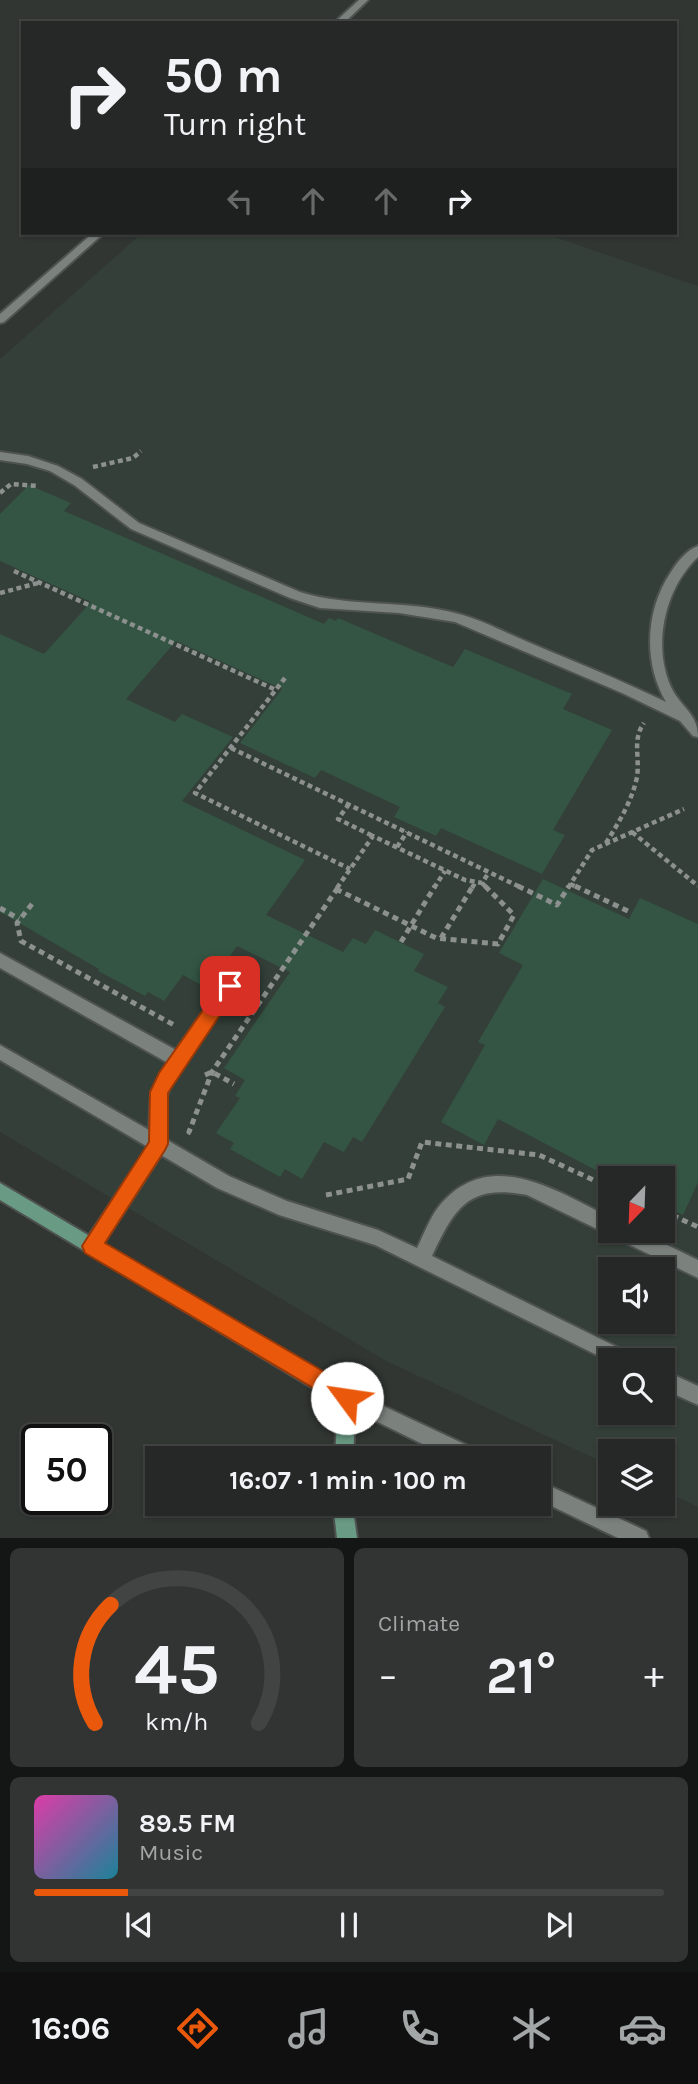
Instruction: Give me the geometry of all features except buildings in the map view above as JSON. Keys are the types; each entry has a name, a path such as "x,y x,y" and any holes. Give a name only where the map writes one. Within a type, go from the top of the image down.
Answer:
{"main road":[{"path":"0,1191 347,1398 345,1446"},
{"path":"344,1516 347,1538"}],"street":[{"path":"340,21 361,1"},
{"path":"0,320 97,235"},
{"path":"0,456 31,459 45,464 79,483 115,514 135,526 300,597 341,606 399,608 457,618 684,717"},
{"path":"698,550 678,569 661,604 657,652 660,676 684,717 698,732"},
{"path":"0,960 178,1060"},
{"path":"92,1246 159,1144 156,1121 159,1092 230,986"},
{"path":"0,1052 223,1182 254,1197 378,1238 601,1348"},
{"path":"421,1259 445,1213 474,1187 491,1182 509,1182 533,1190 598,1221"},
{"path":"644,1243 698,1269"},
{"path":"675,1385 698,1396"},
{"path":"347,1398 447,1446"},
{"path":"551,1496 639,1538"}],"path":[{"path":"91,469 112,461 133,458 141,451"},
{"path":"0,493 11,484 49,486"},
{"path":"14,571 276,690"},
{"path":"0,593 39,583"},
{"path":"285,678 195,793 350,869"},
{"path":"606,844 634,793 640,764 636,734 644,723"},
{"path":"231,748 557,905 592,850 684,809"},
{"path":"336,889 440,938 498,944 514,915 479,883 445,871 338,819 349,804"},
{"path":"397,847 407,832"},
{"path":"632,832 698,886"},
{"path":"201,1139 189,1132 212,1072 373,836"},
{"path":"401,942 445,871"},
{"path":"440,938 489,872"},
{"path":"570,884 632,913"},
{"path":"32,904 19,919 16,929 21,941 177,1027"},
{"path":"0,908 19,919"},
{"path":"214,1045 226,1052"},
{"path":"205,1074 212,1072 234,1084"},
{"path":"318,1197 408,1179 422,1142 538,1155 598,1182"},
{"path":"676,1217 698,1227"}],"shaded area":[{"path":"140,235 549,235 698,286 698,1507 675,1496 675,1439 598,1439 598,1460 386,1361 0,1132 0,359"}],"route":[{"path":"230,986 165,1079 159,1092 157,1107 159,1144 92,1246 347,1398"}]}
